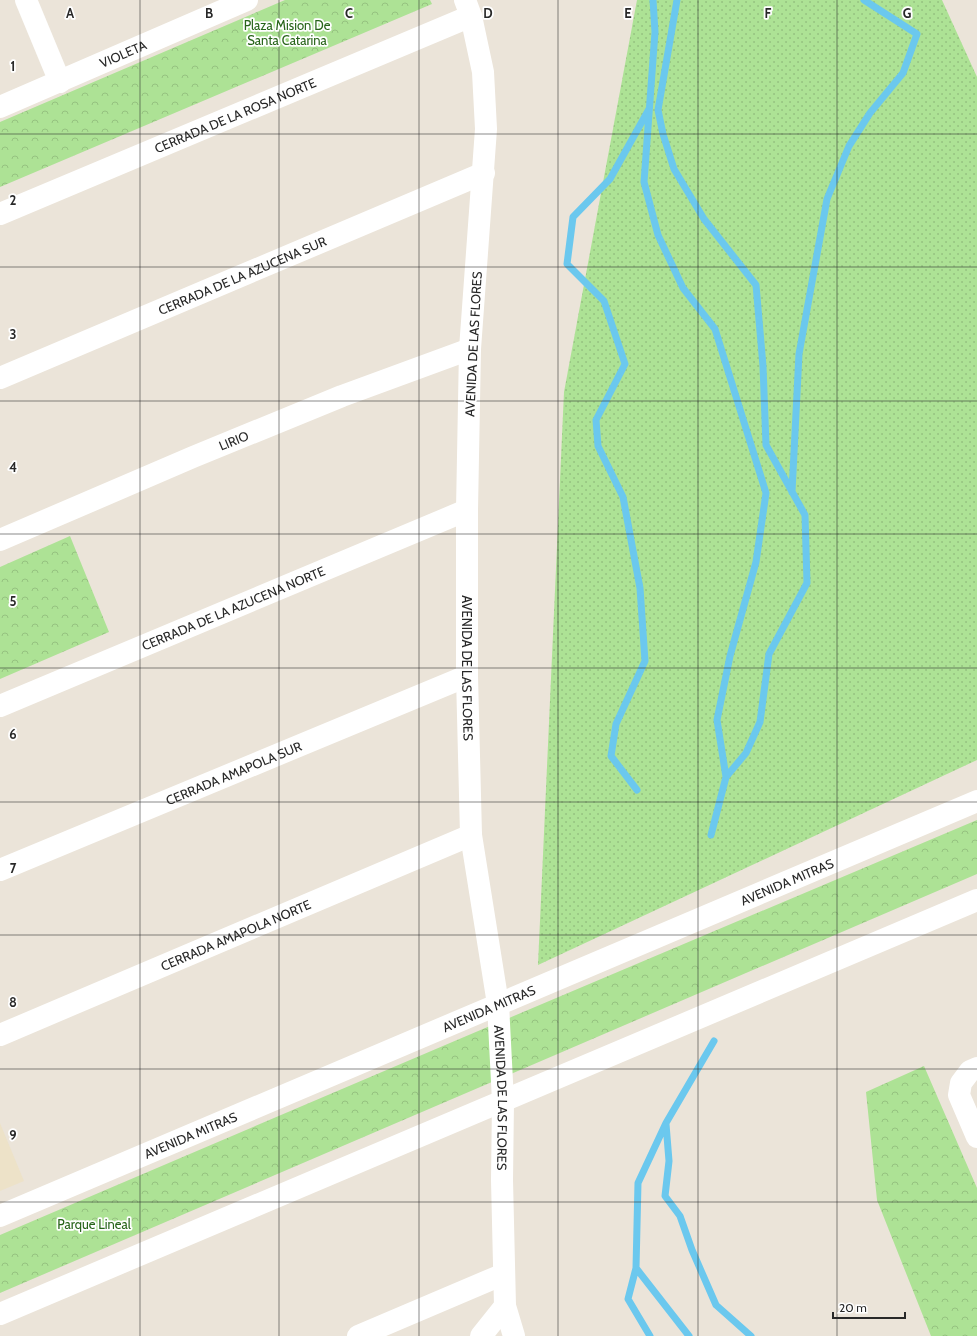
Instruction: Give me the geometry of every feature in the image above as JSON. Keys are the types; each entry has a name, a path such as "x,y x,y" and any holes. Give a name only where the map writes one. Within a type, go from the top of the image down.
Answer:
{"street":[{"path":"26,0 60,82"},
{"name":"VIOLETA","path":"0,107 247,0"},
{"name":"AVENIDA DE LAS FLORES","path":"468,8 483,72 486,129 484,173 470,348 467,510 467,676 471,835 498,1004 503,1101 502,1180 505,1306 514,1336"},
{"name":"CERRADA DE LA ROSA NORTE","path":"0,214 468,8"},
{"name":"CERRADA DE LA AZUCENA SUR","path":"0,378 484,173"},
{"name":"LIRIO","path":"0,540 200,454 342,396 470,348"},
{"name":"CERRADA DE LA AZUCENA NORTE","path":"0,706 467,510"},
{"name":"CERRADA AMAPOLA SUR","path":"0,870 467,676"},
{"name":"AVENIDA MITRAS","path":"0,1216 977,801"},
{"name":"CERRADA AMAPOLA NORTE","path":"0,1035 471,835"},
{"path":"0,1314 977,900"},
{"path":"977,1068 970,1071 961,1083 959,1095 977,1137"},
{"path":"358,1336 504,1274"},
{"path":"481,1336 505,1306"}],"shaded area":[{"path":"0,1123 24,1181 0,1191"}],"green space":[{"name":"Plaza Mision De Santa Catarina","path":"285,0 430,0 432,4 0,187 0,122"},
{"path":"637,0 942,0 977,77 977,760 538,965 564,392"},
{"path":"70,536 109,632 0,679 0,567"},
{"name":"Parque Lineal","path":"977,820 977,874 0,1293 0,1235"},
{"path":"924,1066 977,1188 977,1336 931,1336 877,1200 866,1092"}],"waterway":[{"path":"653,0 655,32 644,182 658,235 683,288 715,329 766,493 756,562 730,656 717,720 726,777"},
{"path":"677,0 658,110 663,134 674,169 704,219 756,285 763,366 766,445 805,515 807,583 769,654 760,722 746,753 726,777 711,835"},
{"path":"792,492 799,354 827,199 849,146 870,113 903,73 917,34 864,0"},
{"path":"637,790 611,756 616,724 645,661 640,588 623,497 598,446 596,420 625,364 604,301 567,264 573,217 610,179 649,109"},
{"path":"689,1336 636,1268 638,1183 666,1123 714,1041"},
{"path":"666,1124 669,1161 665,1196 680,1216 692,1250 716,1305 751,1336"},
{"path":"636,1268 628,1299 650,1336"}]}
